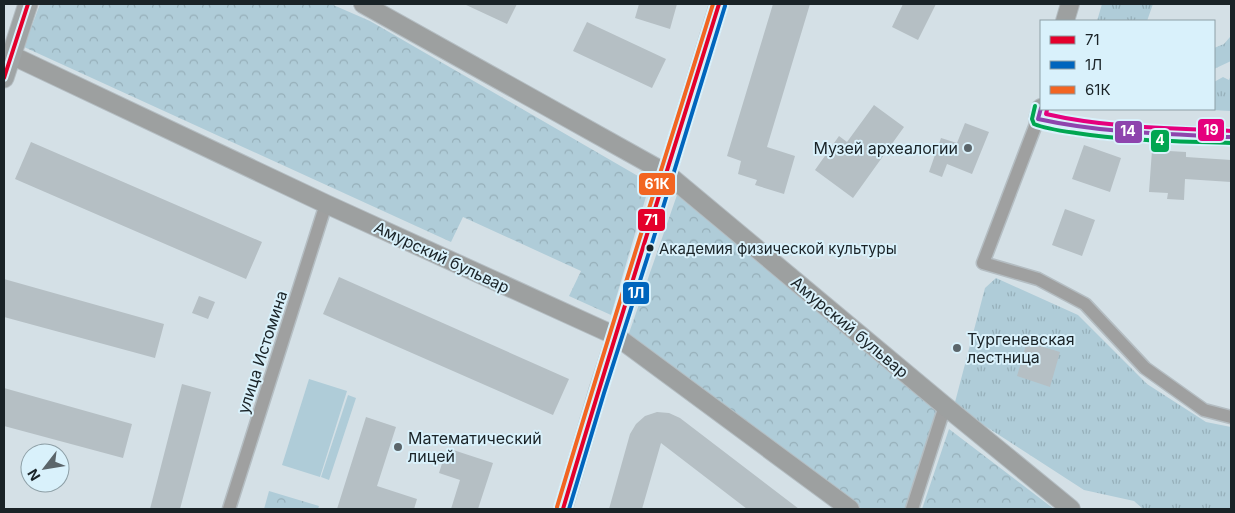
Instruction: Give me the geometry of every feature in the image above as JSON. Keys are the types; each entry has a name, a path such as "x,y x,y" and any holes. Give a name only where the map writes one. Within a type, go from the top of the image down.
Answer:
{"main road":[{"path":"4,78 7,54 28,4"}],"street":[{"name":"Амурский бульвар","path":"363,4 666,173 1071,509"},
{"path":"563,509 719,4"},
{"path":"1065,20 1070,4"},
{"name":"Амурский бульвар","path":"7,54 326,204 616,336 850,509"},
{"path":"1231,137 1105,131 1060,124 1040,114 983,263 1038,280 1085,304 1145,368 1204,410 1231,417"},
{"name":"улица Истомина","path":"228,509 326,204"},
{"path":"912,509 945,406"}],"green space":[{"path":"40,4 331,4 370,21 650,183 611,315 569,296 581,271 463,217 451,242 24,47"},
{"path":"1102,4 1153,4 1147,20 1097,20"},
{"path":"1231,38 1231,61 1215,69 1215,48 1224,44"},
{"path":"1231,75 1231,111 1210,110 1215,110 1215,81 1223,77 1229,80"},
{"path":"677,195 937,410 905,509 862,509 628,336"},
{"path":"996,278 1078,315 1147,384 1206,422 1231,427 1231,509 1143,509 1134,501 1084,490 954,406 985,288"},
{"path":"309,379 347,391 320,477 282,465"},
{"path":"348,395 356,398 329,480 321,477"},
{"path":"949,429 1054,509 922,509"},
{"path":"269,491 319,506 318,509 264,509"}],"building":[{"path":"464,4 517,4 507,24"},
{"path":"639,4 677,4 670,29 635,18"},
{"path":"773,4 810,4 767,147 795,156 784,194 755,185 757,180 738,174 741,161 727,156"},
{"path":"903,4 936,4 918,40 892,27"},
{"path":"587,22 666,59 652,88 573,51"},
{"path":"874,105 904,127 853,198 815,170 839,136 847,142"},
{"name":"Музей археалогии","path":"965,123 989,132 972,174 947,164 942,177 929,172 941,138 957,143"},
{"path":"31,142 262,242 246,279 15,179"},
{"path":"1084,145 1121,158 1110,192 1072,179"},
{"path":"1152,150 1186,152 1186,157 1231,160 1231,182 1185,179 1184,200 1167,199 1168,193 1149,192"},
{"path":"1065,209 1095,220 1082,256 1052,245"},
{"path":"339,277 569,379 553,415 323,314"},
{"path":"4,279 164,324 155,358 4,317"},
{"path":"199,296 215,302 208,319 192,313"},
{"path":"1027,342 1060,352 1050,387 1017,376"},
{"path":"182,384 211,392 180,509 150,509"},
{"path":"4,388 132,424 123,458 4,426"},
{"path":"657,412 669,413 680,418 799,509 747,509 661,443 642,509 609,509 630,434 636,424 645,416"},
{"path":"366,417 396,427 377,486 417,499 414,509 337,509"},
{"path":"447,448 493,463 478,509 451,509 460,480 439,473"}],"transit line":[{"name":"71","path":"4,78 28,4"},
{"name":"61К","path":"557,507 713,4"},
{"name":"71","path":"563,509 719,4"},
{"name":"1Л","path":"569,509 725,6"},
{"name":"4","path":"1035,106 1032,119 1034,124 1054,130 1134,139 1231,143"},
{"name":"14","path":"1040,110 1038,119 1062,124 1134,132 1231,137"},
{"name":"19","path":"1047,110 1046,114 1092,122 1138,127 1231,131"}],"place":[{"name":"Музей археалогии","path":"968,148"},
{"name":"Академия физической культуры","path":"650,248"},
{"name":"Тургеневская лестница","path":"957,348"},
{"name":"Математический лицей","path":"398,447"}]}
